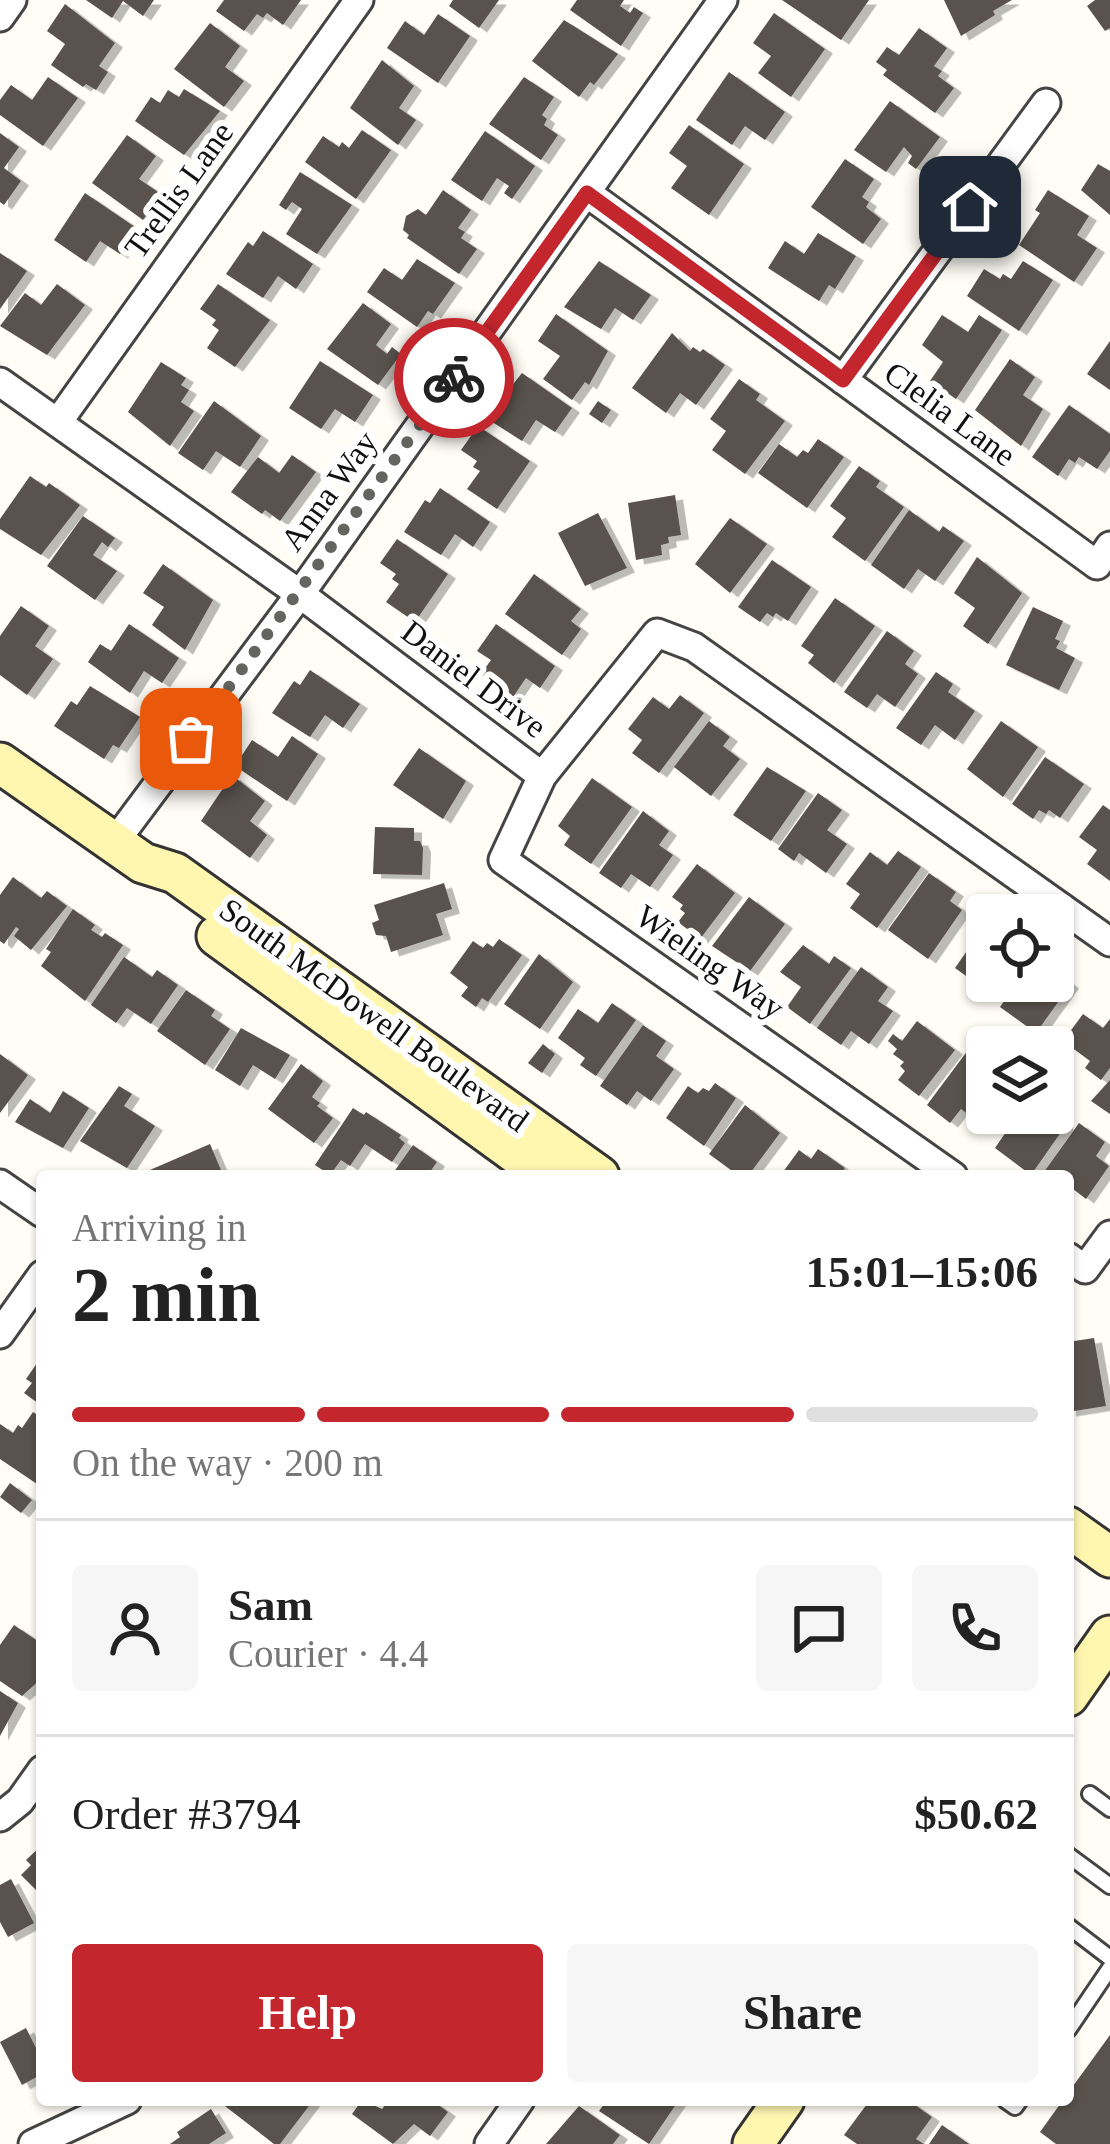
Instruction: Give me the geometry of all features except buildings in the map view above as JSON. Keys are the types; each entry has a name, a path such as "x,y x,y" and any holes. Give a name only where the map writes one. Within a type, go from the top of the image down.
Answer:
{"main road":[{"name":"South McDowell Boulevard","path":"0,763 129,853 175,873 591,1170"},
{"name":"South McDowell Boulevard","path":"129,853 156,892 540,1170"},
{"path":"1074,1531 1110,1557"},
{"path":"1074,1687 1110,1636"},
{"path":"753,2144 780,2106"}],"street":[{"path":"0,17 12,0"},
{"name":"Trellis Lane","path":"58,422 359,0"},
{"name":"Anna Way","path":"129,853 300,594 722,0"},
{"path":"843,380 1046,103"},
{"name":"Clelia Lane","path":"587,193 843,380 1103,556"},
{"name":"Daniel Drive","path":"0,382 300,594 542,776 657,633 694,647 1110,942"},
{"name":"Wieling Way","path":"542,776 502,860 944,1170"},
{"path":"0,1184 36,1210"},
{"path":"1074,1261 1085,1269 1110,1235"},
{"path":"0,1334 36,1283"},
{"path":"0,1817 20,1801 36,1778"},
{"path":"34,2144 114,2106"},
{"path":"489,2144 516,2106"}],"lane":[{"path":"1090,1794 1110,1809"},
{"path":"1074,1859 1110,1886"},
{"path":"1074,1931 1110,1958"},
{"path":"1074,2021 1110,1968"}],"way so far":[{"path":"191,739 454,378"}],"route":[{"path":"454,378 587,193 843,380 970,207"}]}
